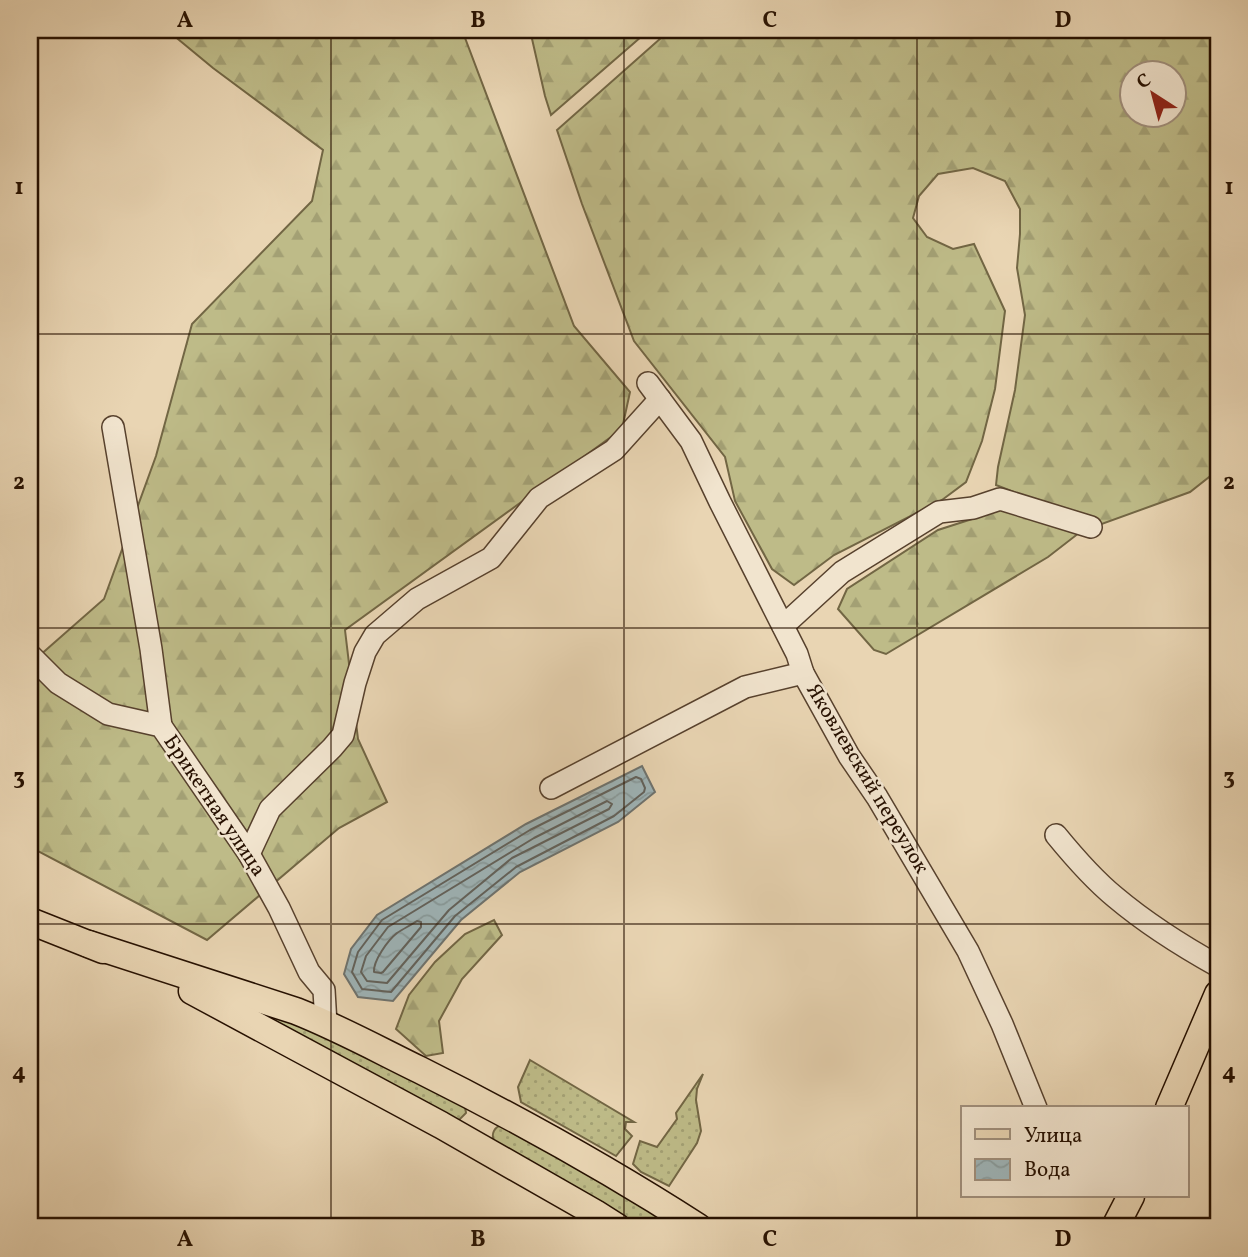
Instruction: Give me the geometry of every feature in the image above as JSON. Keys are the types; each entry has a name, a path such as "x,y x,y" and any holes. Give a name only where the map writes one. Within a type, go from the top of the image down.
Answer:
{"main road":[{"path":"30,921 169,979 488,1151 617,1227"},
{"path":"89,944 296,1011 326,1024 509,1115 698,1227"},
{"path":"1170,1106 1218,994"},
{"path":"1115,1227 1127,1198"}],"street":[{"name":"Яковлевский переулок","path":"249,854 270,809 343,735 355,683 365,652 375,635 417,599 491,558 539,498 614,450 654,391 691,441 797,654 803,673 849,756 877,797 968,951 1002,1024 1035,1106"},
{"path":"113,427 151,649 161,726"},
{"path":"783,626 842,572 939,512 972,508 1000,499 1091,527"},
{"name":"Брикетная улица","path":"30,655 58,683 108,714 161,726 249,854 279,908 309,972 324,990 326,1024"},
{"path":"551,788 745,687 803,673"},
{"path":"1056,835 1115,897 1179,944 1218,966"}],"green space":[{"path":"167,30 462,30 574,326 630,392 622,429 345,630 358,739 387,802 339,828 207,940 30,847 30,664 104,599 156,456 192,324 312,201 323,150"},
{"path":"530,30 649,30 551,115"},
{"path":"670,30 1218,30 1218,470 1190,492 1099,525 996,485 1015,390 1025,315 1017,268 1020,209 1005,181 973,168 938,174 919,196 913,218 927,237 953,249 974,244 1005,311 995,389 982,441 966,482 942,500 834,555 794,585 772,569 735,501 725,457 634,341 557,130"},
{"path":"1003,509 1079,533 1048,557 886,654 874,650 838,609 847,589 938,530"},
{"path":"494,920 502,935 462,979 439,1021 443,1053 426,1056 396,1029 409,995 435,962 465,934"},
{"path":"276,1015 292,1020 465,1106 466,1113 459,1120 453,1119 272,1022"},
{"path":"530,1060 634,1122 626,1122 625,1129 632,1136 616,1156 521,1102 518,1087"},
{"path":"703,1074 696,1100 701,1131 697,1143 669,1186 641,1172 633,1164 640,1141 657,1147"},
{"path":"502,1125 681,1227 635,1227 494,1141 494,1131"}],"water":[{"path":"642,766 655,792 618,822 520,872 461,920 393,1001 358,997 344,974 351,949 377,915 526,824"}]}
